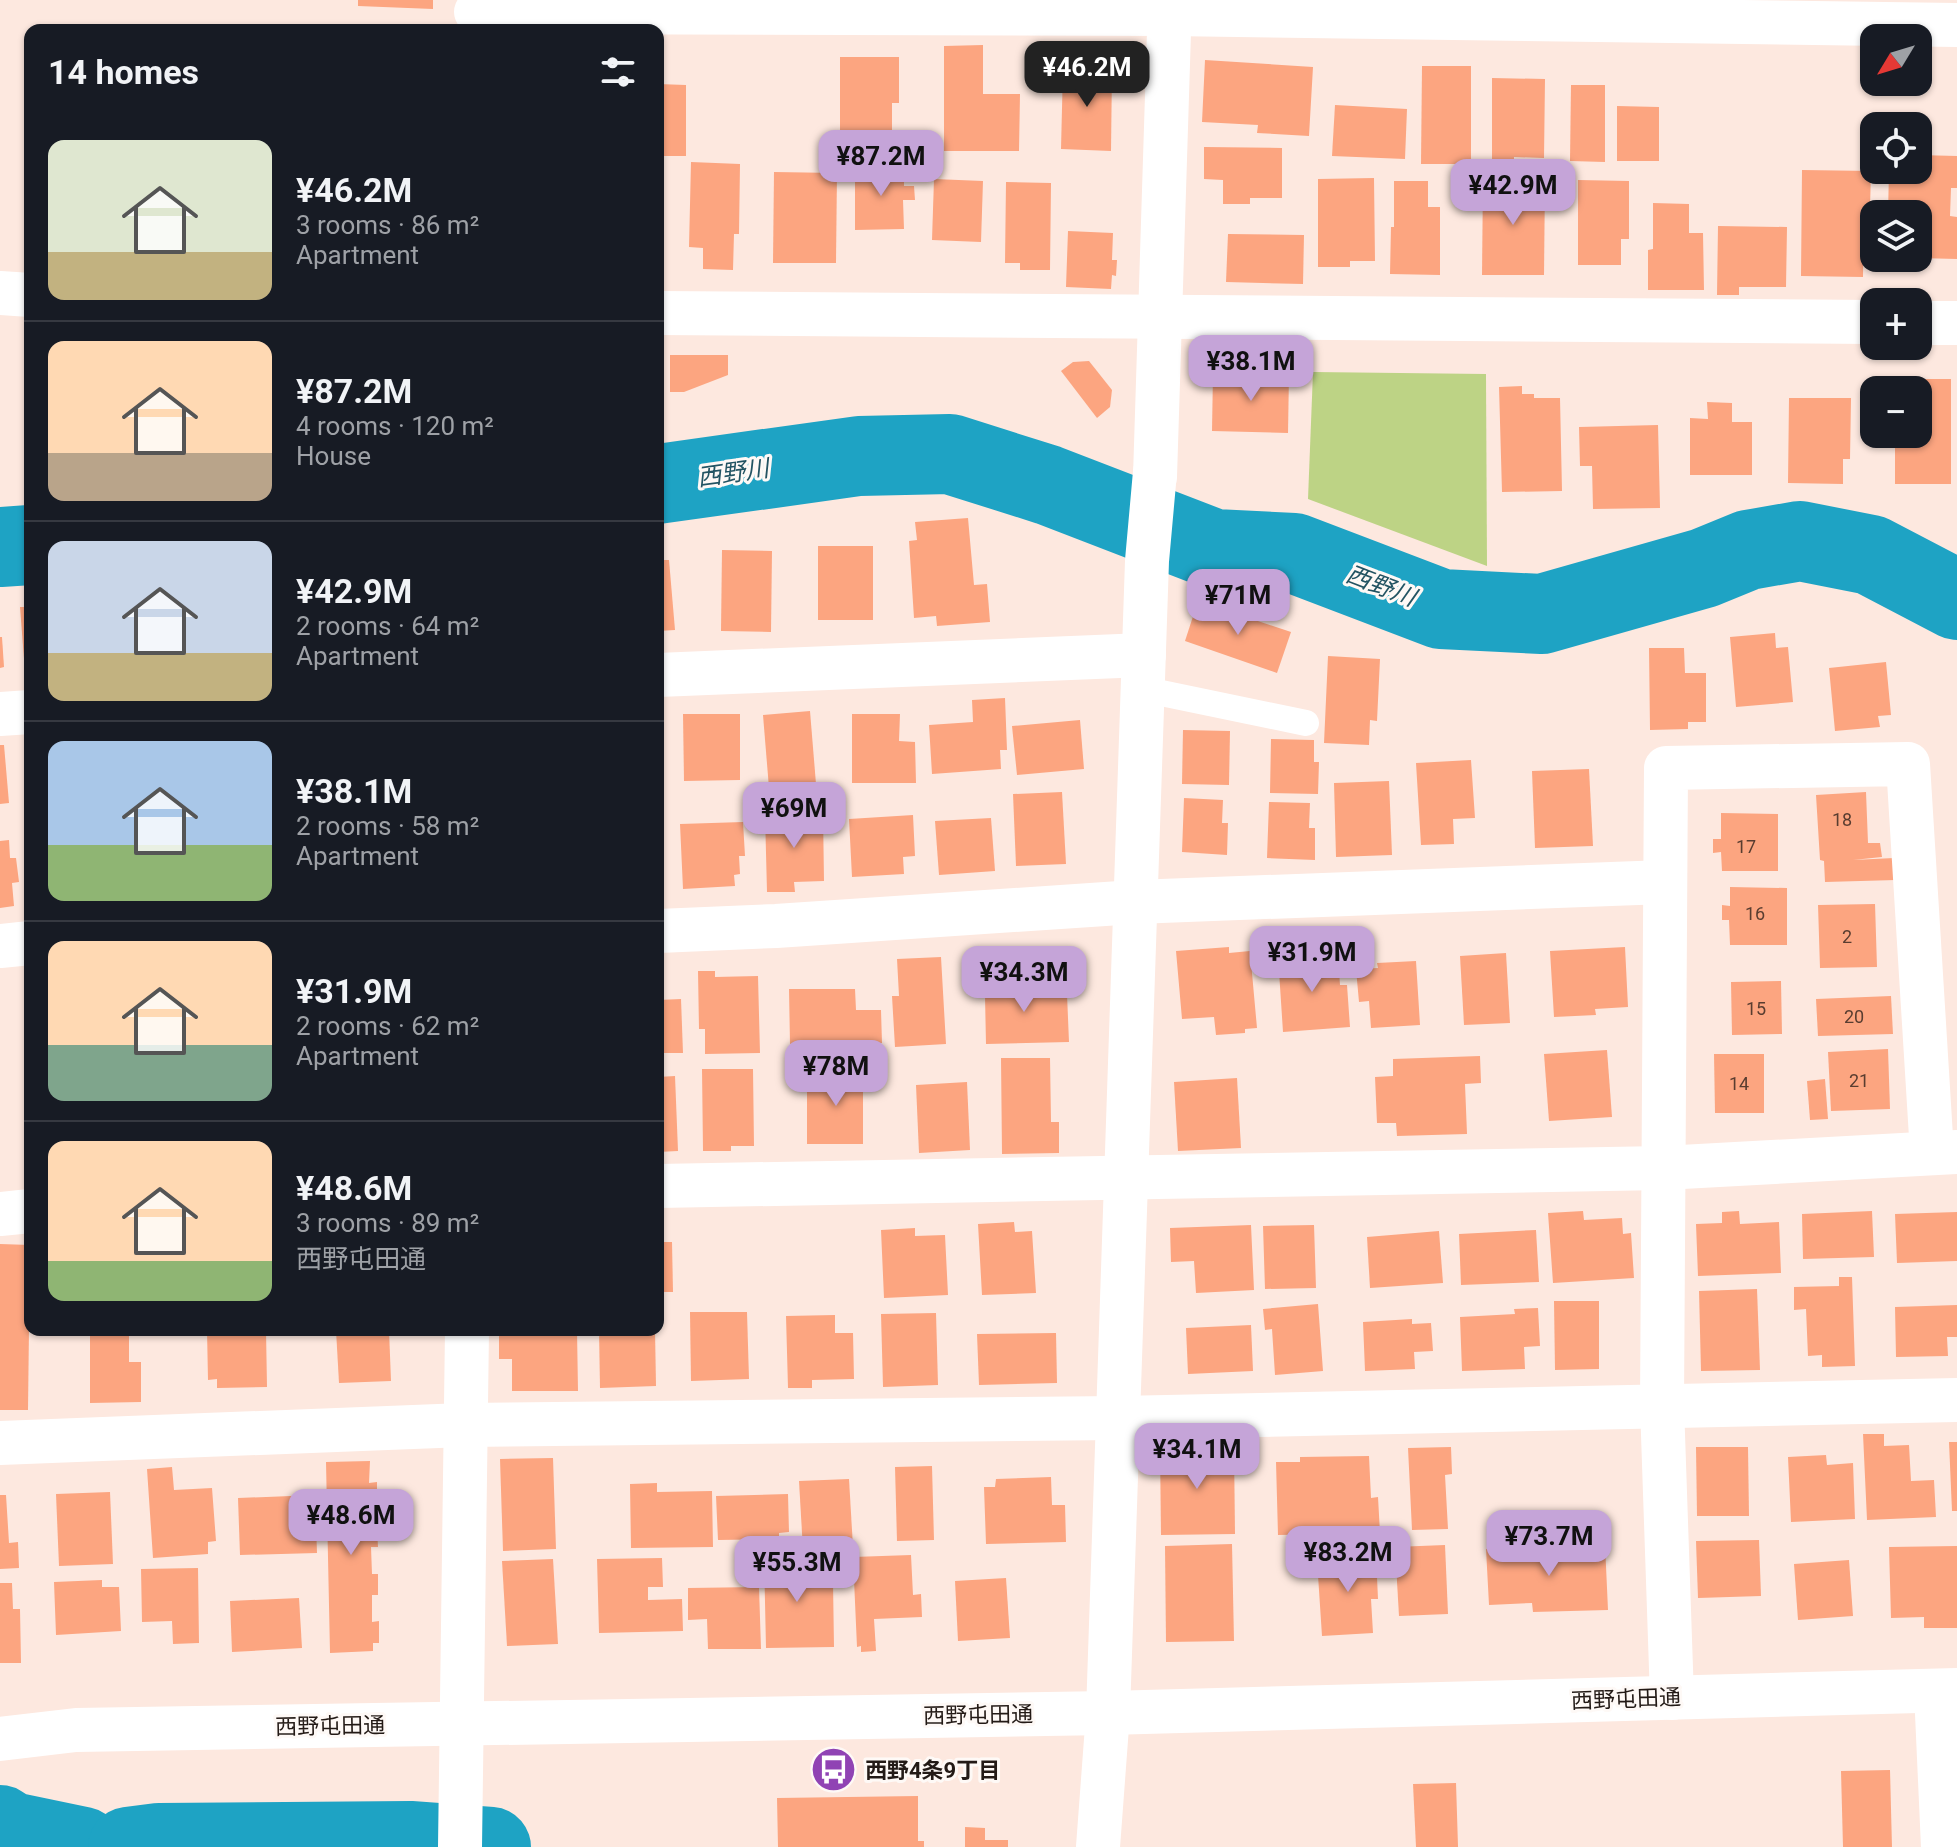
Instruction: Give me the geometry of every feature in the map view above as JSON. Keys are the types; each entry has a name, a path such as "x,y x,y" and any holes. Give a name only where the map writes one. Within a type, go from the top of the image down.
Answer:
{"street":[{"path":"476,14 1170,7 1957,25"},
{"path":"1098,1847 1108,1713 1147,561 1155,474 1170,7"},
{"path":"0,293 24,295"},
{"path":"664,313 1860,322"},
{"path":"1932,323 1957,323"},
{"path":"664,675 1143,672"},
{"path":"0,714 24,712"},
{"path":"664,1186 1663,1168 1945,1152 1908,764 1666,768 1663,1168 1662,1405 1672,1698"},
{"path":"664,931 1135,902 1665,882"},
{"path":"0,946 24,944"},
{"path":"0,1214 24,1212"},
{"path":"461,1826 467,1336"},
{"path":"0,1443 464,1425 1119,1418 1957,1400"},
{"path":"1943,1847 1947,1690"},
{"name":"西野屯田通","path":"0,1739 76,1730 1108,1713 1947,1690"}],"lane":[{"path":"1143,672 1306,723"}],"green space":[{"path":"1313,372 1486,374 1487,566 1308,499"}],"building":[{"path":"358,0 433,0 433,9 358,6"},
{"path":"983,45 983,94 1020,94 1019,151 944,151 944,46"},
{"path":"840,57 899,57 899,103 892,103 892,147 840,148"},
{"path":"1205,60 1313,67 1309,136 1257,133 1258,125 1202,122"},
{"path":"1422,66 1471,66 1471,164 1421,164"},
{"path":"1063,68 1112,69 1111,151 1061,149"},
{"path":"1492,78 1545,79 1544,158 1514,157 1514,164 1492,164"},
{"path":"664,84 686,85 686,156 664,156"},
{"path":"1571,85 1605,85 1605,162 1570,161"},
{"path":"1335,105 1407,109 1405,159 1332,156"},
{"path":"1617,106 1659,107 1659,161 1617,161"},
{"path":"1204,147 1282,148 1282,198 1250,198 1250,204 1223,204 1223,180 1204,179"},
{"path":"1932,155 1957,156 1957,188 1951,188 1950,216 1957,217 1957,259 1932,258 1932,200 1888,200 1889,184 1932,184"},
{"path":"691,162 740,164 739,234 734,234 733,270 703,269 703,248 689,247"},
{"path":"855,168 904,168 904,186 914,186 915,200 903,200 904,229 855,230"},
{"path":"1802,170 1860,171 1860,184 1871,184 1870,200 1860,200 1860,272 1863,272 1863,277 1801,276"},
{"path":"774,172 837,173 836,263 773,263"},
{"path":"1374,178 1375,261 1350,261 1350,267 1318,267 1318,179"},
{"path":"934,179 983,181 981,242 932,240"},
{"path":"1483,179 1545,180 1544,275 1482,275"},
{"path":"1578,180 1629,181 1629,239 1621,239 1621,265 1578,265"},
{"path":"1394,181 1428,181 1428,207 1440,207 1440,275 1390,274"},
{"path":"1006,182 1051,183 1050,270 1020,270 1020,263 1005,263"},
{"path":"1653,203 1689,204 1689,233 1703,233 1704,290 1648,290 1648,250 1653,249"},
{"path":"1718,226 1787,227 1786,287 1739,287 1739,295 1717,295"},
{"path":"1068,231 1113,233 1112,260 1117,260 1111,289 1066,287"},
{"path":"1228,234 1304,235 1303,284 1226,282"},
{"path":"670,355 728,355 728,375 684,392 670,392"},
{"path":"1089,361 1112,390 1110,407 1097,418 1061,371 1073,362"},
{"path":"1213,373 1289,374 1288,433 1212,431"},
{"path":"1932,379 1951,379 1951,484 1895,484 1895,448 1932,448"},
{"path":"1522,386 1522,394 1534,394 1534,398 1560,398 1562,491 1502,492 1499,387"},
{"path":"1789,398 1851,398 1850,459 1843,459 1843,484 1788,483"},
{"path":"1707,402 1732,403 1732,422 1752,422 1752,475 1690,475 1690,418 1708,419"},
{"path":"1658,425 1660,508 1593,509 1592,466 1580,466 1579,427"},
{"path":"968,518 974,585 987,584 990,622 937,626 936,616 914,618 909,541 917,540 915,522"},
{"path":"818,546 873,546 873,620 818,620"},
{"path":"722,550 772,551 771,632 721,631"},
{"path":"664,560 669,560 675,630 664,631"},
{"path":"1198,601 1291,632 1277,673 1185,641"},
{"path":"20,607 24,607 24,659"},
{"path":"1775,633 1776,648 1788,647 1793,702 1736,707 1730,637"},
{"path":"0,637 4,667 0,668"},
{"path":"1649,648 1684,648 1685,673 1706,673 1706,722 1688,722 1688,729 1650,730"},
{"path":"1328,656 1380,659 1377,721 1370,720 1369,745 1324,743"},
{"path":"1886,662 1891,715 1878,716 1880,727 1835,731 1829,668"},
{"path":"1005,698 1007,750 1000,750 1001,769 932,774 929,725 973,722 972,700"},
{"path":"810,711 816,784 769,788 763,715"},
{"path":"683,714 740,714 740,780 684,781"},
{"path":"852,714 900,714 899,741 915,742 916,783 852,783"},
{"path":"1080,720 1084,769 1017,775 1012,726"},
{"path":"1183,730 1230,731 1229,785 1182,784"},
{"path":"1271,739 1314,740 1314,762 1319,762 1318,794 1270,793"},
{"path":"0,745 4,745 9,803 0,804"},
{"path":"1471,760 1475,818 1453,819 1454,844 1421,845 1416,763"},
{"path":"1589,769 1593,846 1535,848 1532,771"},
{"path":"1389,781 1392,855 1336,857 1334,783"},
{"path":"1062,792 1066,864 1016,866 1013,794"},
{"path":"1866,792 1868,843 1880,843 1882,857 1853,860 1894,858 1896,880 1825,882 1824,861 1820,860 1816,795"},
{"path":"1184,798 1223,800 1222,823 1228,823 1227,855 1182,852"},
{"path":"1269,802 1310,803 1309,828 1315,828 1315,860 1267,858"},
{"path":"823,813 824,881 794,882 795,892 767,892 765,814"},
{"path":"1721,813 1778,814 1778,871 1722,871 1721,852 1713,853 1713,839 1721,839"},
{"path":"913,815 915,856 903,857 904,874 852,877 849,819"},
{"path":"991,818 995,871 939,875 935,821"},
{"path":"743,822 745,856 739,856 740,874 734,875 735,886 683,889 680,824"},
{"path":"9,840 10,858 16,858 19,882 12,883 14,906 0,908 0,841"},
{"path":"1730,887 1787,888 1787,945 1730,945 1729,920 1722,920 1722,905 1730,906"},
{"path":"1875,904 1877,967 1820,968 1818,905"},
{"path":"1229,947 1229,953 1250,951 1257,1028 1245,1029 1245,1033 1216,1035 1214,1017 1182,1019 1176,951"},
{"path":"1625,947 1628,1007 1595,1009 1596,1015 1554,1017 1550,951"},
{"path":"1506,953 1510,1023 1464,1025 1460,956"},
{"path":"1313,954 1314,960 1338,958 1340,985 1347,985 1350,1027 1283,1032 1278,956"},
{"path":"941,957 946,1044 895,1047 892,996 899,996 897,959"},
{"path":"1416,961 1420,1025 1371,1028 1369,1001 1359,1002 1356,969 1378,968 1377,963"},
{"path":"698,971 715,971 715,977 758,976 760,1053 705,1054 705,1029 699,1029"},
{"path":"1020,975 1020,995 1067,994 1069,1042 986,1044 985,996 989,996 989,976"},
{"path":"1781,981 1782,1034 1732,1035 1731,982"},
{"path":"789,989 855,989 856,1010 881,1010 882,1043 790,1044"},
{"path":"1891,996 1893,1034 1818,1036 1816,999"},
{"path":"681,999 683,1053 664,1053 664,1000"},
{"path":"1888,1049 1890,1109 1831,1111 1828,1052"},
{"path":"1607,1050 1612,1117 1549,1121 1544,1054"},
{"path":"1714,1054 1764,1054 1764,1113 1715,1113"},
{"path":"1480,1056 1481,1083 1465,1084 1467,1134 1397,1136 1396,1123 1377,1123 1375,1077 1393,1076 1393,1059"},
{"path":"1001,1058 1050,1058 1051,1122 1059,1122 1059,1153 1002,1154"},
{"path":"702,1069 753,1069 754,1146 731,1146 731,1151 703,1151"},
{"path":"830,1069 863,1069 863,1144 807,1144 807,1075 831,1075"},
{"path":"675,1076 678,1151 664,1152 664,1077"},
{"path":"1237,1078 1241,1148 1178,1151 1174,1082"},
{"path":"1825,1079 1828,1119 1810,1120 1807,1081"},
{"path":"967,1082 970,1150 919,1153 916,1085"},
{"path":"1583,1211 1584,1220 1622,1218 1623,1234 1631,1233 1634,1278 1553,1283 1548,1213"},
{"path":"1739,1211 1740,1224 1779,1222 1781,1273 1698,1276 1696,1224 1722,1223 1722,1212"},
{"path":"1872,1211 1874,1257 1803,1259 1802,1214"},
{"path":"1957,1212 1957,1261 1897,1263 1895,1214"},
{"path":"1014,1222 1015,1232 1032,1231 1036,1293 982,1295 978,1224"},
{"path":"1251,1225 1254,1290 1196,1293 1194,1261 1171,1262 1170,1228"},
{"path":"1314,1225 1316,1288 1265,1289 1263,1226"},
{"path":"915,1228 915,1236 945,1235 948,1295 884,1298 881,1230"},
{"path":"1536,1230 1539,1282 1461,1285 1459,1234"},
{"path":"1439,1231 1443,1283 1370,1288 1367,1237"},
{"path":"664,1242 672,1242 673,1292 664,1292"},
{"path":"0,1244 24,1245 24,1336 29,1336 28,1410 0,1410"},
{"path":"1839,1277 1852,1277 1855,1366 1822,1367 1822,1355 1808,1356 1806,1309 1794,1310 1794,1287 1839,1286"},
{"path":"1757,1289 1760,1370 1701,1371 1699,1291"},
{"path":"1554,1301 1599,1301 1599,1369 1555,1370"},
{"path":"1318,1304 1323,1371 1275,1375 1272,1329 1265,1330 1263,1309"},
{"path":"1957,1305 1957,1337 1947,1337 1948,1356 1896,1357 1895,1307"},
{"path":"1538,1308 1540,1346 1524,1347 1525,1369 1462,1371 1460,1317 1515,1314 1514,1309"},
{"path":"690,1312 747,1312 749,1379 691,1381"},
{"path":"936,1313 938,1385 883,1387 881,1314"},
{"path":"835,1315 835,1333 853,1333 854,1379 812,1380 812,1388 788,1388 786,1316"},
{"path":"1412,1319 1412,1324 1431,1323 1433,1351 1414,1352 1415,1369 1365,1371 1363,1322"},
{"path":"1251,1325 1253,1371 1188,1374 1186,1328"},
{"path":"1056,1333 1057,1383 979,1385 977,1334"},
{"path":"90,1336 129,1336 129,1362 141,1362 141,1402 90,1403"},
{"path":"207,1336 266,1336 267,1387 217,1388 217,1379 208,1380"},
{"path":"336,1336 389,1336 391,1381 339,1383"},
{"path":"499,1336 577,1336 578,1391 512,1391 512,1359 499,1359"},
{"path":"599,1336 655,1336 656,1386 600,1388"},
{"path":"1863,1434 1884,1434 1884,1446 1909,1445 1911,1481 1934,1480 1936,1517 1867,1520"},
{"path":"1949,1442 1957,1442 1957,1511 1952,1511"},
{"path":"1451,1447 1452,1474 1445,1475 1448,1529 1412,1530 1408,1448"},
{"path":"1696,1447 1748,1447 1749,1516 1697,1516"},
{"path":"1160,1448 1234,1448 1235,1534 1161,1535"},
{"path":"1826,1455 1827,1465 1853,1463 1855,1519 1791,1522 1788,1457"},
{"path":"1369,1456 1371,1498 1378,1497 1380,1533 1278,1535 1276,1462 1300,1462 1300,1457"},
{"path":"553,1458 556,1549 503,1551 500,1459"},
{"path":"370,1461 369,1483 377,1482 377,1501 370,1502 371,1529 377,1529 378,1547 371,1547 372,1574 378,1574 378,1595 372,1595 372,1622 379,1621 379,1643 373,1643 373,1651 330,1653 326,1462"},
{"path":"932,1466 934,1540 897,1541 895,1467"},
{"path":"172,1467 174,1490 212,1488 216,1541 208,1542 208,1554 153,1558 147,1469"},
{"path":"1051,1477 1052,1505 1065,1505 1066,1542 986,1544 984,1487 995,1487 996,1479"},
{"path":"849,1479 853,1547 803,1550 799,1481"},
{"path":"657,1483 657,1492 712,1491 713,1547 631,1548 630,1484"},
{"path":"110,1492 113,1564 59,1566 56,1494"},
{"path":"788,1494 789,1532 779,1533 779,1539 718,1540 716,1496"},
{"path":"0,1495 6,1495 9,1543 18,1542 19,1568 0,1569"},
{"path":"315,1495 317,1553 240,1555 238,1498"},
{"path":"1759,1540 1761,1596 1698,1598 1696,1541"},
{"path":"1232,1544 1234,1641 1166,1642 1165,1546"},
{"path":"1605,1544 1608,1610 1533,1612 1532,1603 1489,1605 1486,1549"},
{"path":"1445,1545 1448,1614 1399,1616 1395,1547"},
{"path":"1957,1546 1957,1628 1924,1628 1924,1617 1891,1618 1889,1547"},
{"path":"1374,1553 1381,1561 1382,1572 1377,1577 1378,1599 1371,1599 1373,1633 1322,1636 1317,1560 1357,1558 1362,1554"},
{"path":"814,1555 815,1582 833,1582 834,1647 766,1648 764,1556"},
{"path":"911,1555 913,1595 921,1594 922,1617 874,1619 876,1651 861,1652 861,1646 857,1647 853,1557"},
{"path":"662,1558 663,1587 648,1587 648,1600 682,1599 683,1631 599,1633 597,1559"},
{"path":"553,1559 558,1644 507,1646 502,1561"},
{"path":"1849,1560 1853,1616 1798,1620 1794,1564"},
{"path":"198,1568 199,1643 173,1644 172,1621 142,1622 141,1569"},
{"path":"1006,1578 1010,1638 958,1641 955,1581"},
{"path":"102,1580 102,1587 119,1587 121,1631 56,1635 54,1582"},
{"path":"0,1583 12,1583 13,1609 20,1609 21,1663 0,1663"},
{"path":"759,1587 761,1649 708,1649 707,1619 688,1620 688,1588"},
{"path":"299,1598 302,1648 232,1652 230,1601"},
{"path":"1890,1770 1892,1847 1843,1847 1841,1771"},
{"path":"1456,1783 1458,1847 1416,1847 1413,1784"},
{"path":"918,1796 918,1841 924,1841 924,1847 778,1847 777,1798"},
{"path":"965,1827 985,1828 985,1840 1008,1840 1008,1847 965,1847"}],"waterway":[{"name":"西野川","path":"664,483 859,456 950,454 1048,485 1214,549 1294,553 1441,609 1542,614 1704,568 1748,550 1800,541 1871,555 1957,600"},
{"name":"西野川","path":"0,547 24,545"},
{"path":"0,1825 11,1832 83,1847"},
{"path":"128,1847 159,1843 410,1841 491,1847"}],"place":[{"name":"西野4条9丁目","path":"834,1770"}]}
